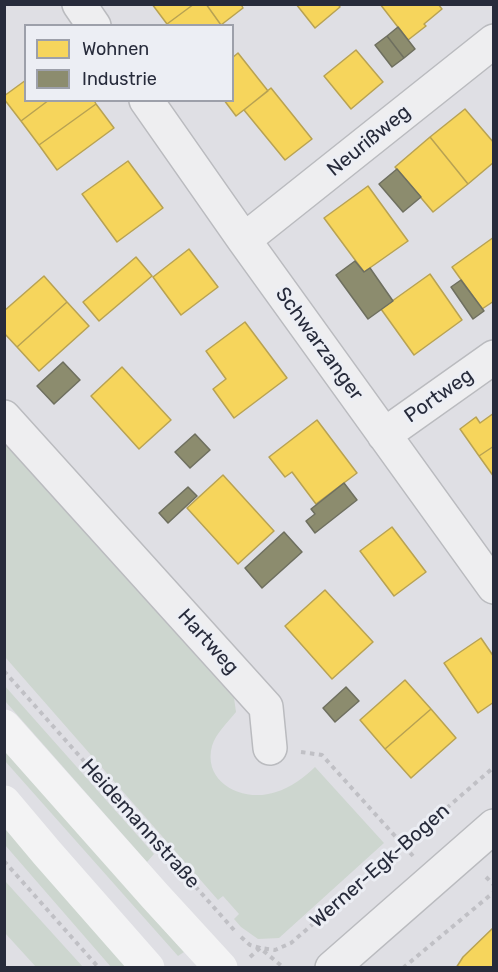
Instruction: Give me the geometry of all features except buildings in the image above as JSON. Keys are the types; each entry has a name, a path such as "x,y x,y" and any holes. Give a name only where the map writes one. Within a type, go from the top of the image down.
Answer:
{"main road":[{"name":"Heidemannstraße","path":"4,726 221,968"},
{"path":"4,802 148,968"}],"street":[{"path":"79,4 93,24"},
{"name":"Neurißweg","path":"244,240 494,41"},
{"name":"Schwarzanger","path":"147,102 494,587"},
{"name":"Portweg","path":"384,435 494,357"},
{"name":"Hartweg","path":"4,417 266,707 270,748"},
{"path":"332,968 494,826"}],"path":[{"name":"Heidemannstraße","path":"4,671 242,939 260,948 284,968"},
{"path":"270,748 322,755 404,846"},
{"name":"Werner-Egk-Bogen","path":"260,948 275,950 291,943 494,767"},
{"path":"4,861 99,968"},
{"path":"403,968 494,892"}],"shaded area":[{"path":"4,443 234,698 236,712 219,732 212,746 213,771 220,780 239,792 264,795 292,785 315,767 384,843 279,938 258,939 241,927 234,919 239,914 223,896 218,900 5,657"},
{"path":"4,685 154,854 147,862 5,701"},
{"path":"4,750 184,952 178,956 5,761"},
{"path":"4,826 127,967 111,967 5,845"},
{"path":"4,881 83,967 36,967 5,933"}]}
